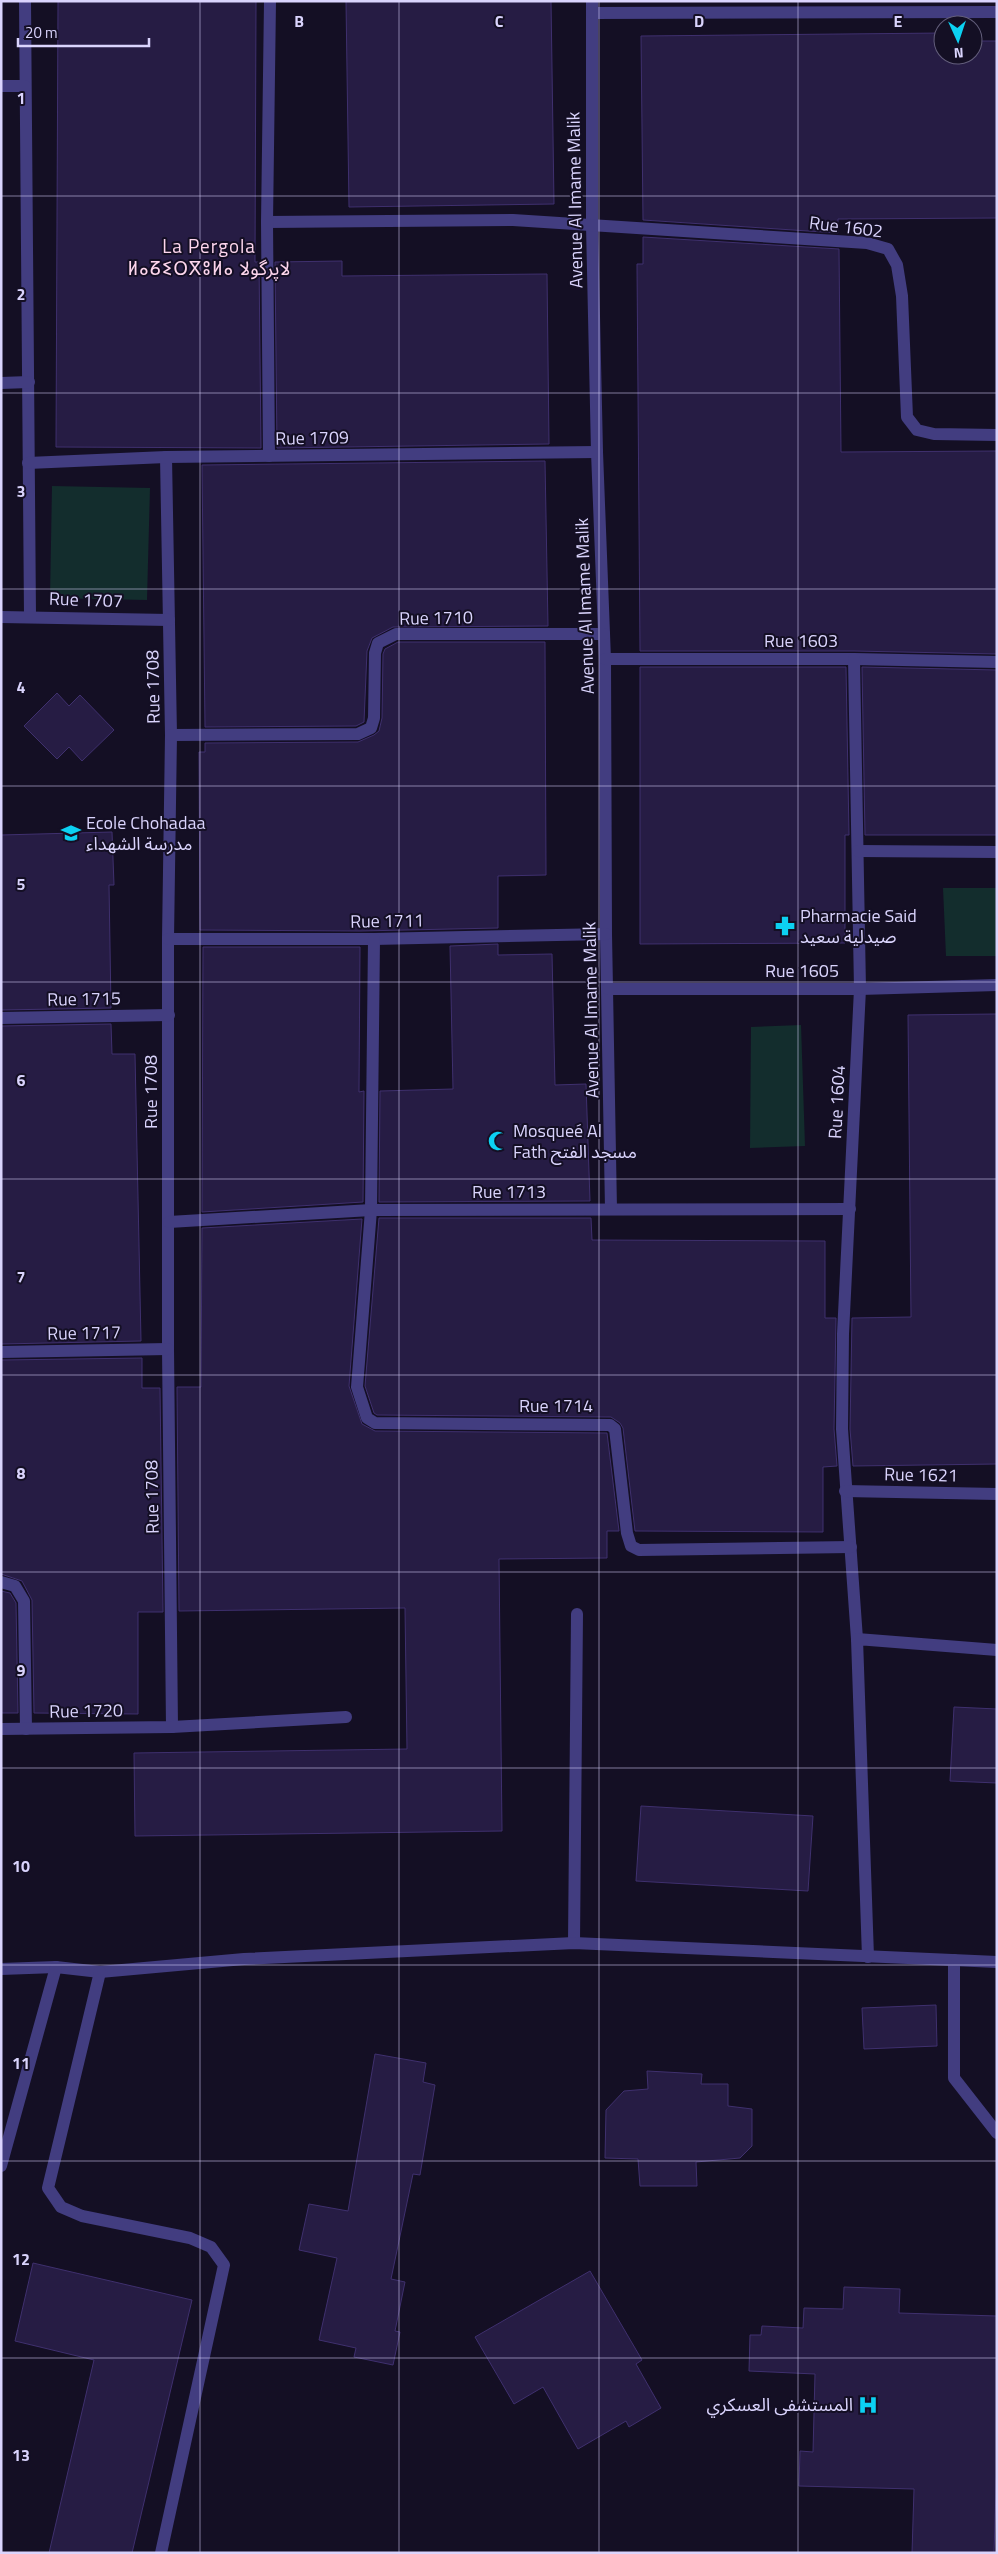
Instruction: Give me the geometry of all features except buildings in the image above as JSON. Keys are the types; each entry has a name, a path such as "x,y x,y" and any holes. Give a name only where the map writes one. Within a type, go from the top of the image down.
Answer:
{"street":[{"path":"25,1 30,616"},
{"path":"269,456 267,222 270,1"},
{"path":"592,7 997,12"},
{"name":"Avenue Al Imame Malik","path":"592,7 592,225 597,452 605,659 606,934 612,1209"},
{"path":"1,86 26,86"},
{"name":"Rue 1602","path":"267,222 513,220 867,243 888,249 897,265 902,296 907,417 917,430 934,434 997,435"},
{"path":"1,382 29,382"},
{"name":"Rue 1709","path":"28,463 166,457 597,452"},
{"name":"Rue 1708","path":"166,457 172,735 168,938 168,1349 172,1727"},
{"name":"Rue 1707","path":"1,616 169,620"},
{"name":"Rue 1710","path":"172,735 358,734 370,728 374,718 375,653 378,643 396,634 604,634"},
{"name":"Rue 1603","path":"605,659 854,659 997,662"},
{"name":"Rue 1604","path":"854,659 860,989 843,1334 842,1429 857,1639 868,1957"},
{"path":"858,851 997,852"},
{"name":"Rue 1711","path":"168,938 374,939 606,934"},
{"path":"371,1210 374,939"},
{"name":"Rue 1605","path":"608,990 860,989 997,985"},
{"name":"Rue 1715","path":"1,1018 168,1015"},
{"name":"Rue 1713","path":"169,1222 371,1210 850,1209"},
{"name":"Rue 1714","path":"371,1210 357,1387 367,1418 376,1423 610,1425 616,1429 627,1533 631,1546 639,1550 851,1547"},
{"name":"Rue 1717","path":"1,1352 168,1349"},
{"name":"Rue 1621","path":"845,1492 997,1494"},
{"path":"1,1582 15,1586 24,1601 26,1729"},
{"path":"574,1943 577,1614"},
{"path":"857,1639 997,1650"},
{"name":"Rue 1720","path":"1,1730 172,1727 346,1717"},
{"path":"1,1969 56,1967 100,1972 244,1959 574,1943 997,1962"},
{"path":"954,1960 954,2078 997,2133"},
{"path":"1,2166 56,1967"},
{"path":"100,1972 48,2188 61,2207 82,2216 190,2238 211,2247 224,2265 161,2553"}],"green space":[{"path":"52,486 150,488 147,600 50,598"},
{"path":"943,888 997,888 997,956 946,956"},
{"path":"801,1025 805,1146 750,1148 751,1027"}],"place":[{"name":"Ecole Chohadaa مدرسة الشهداء","path":"71,833"},
{"name":"Pharmacie Said صيدلية سعيد","path":"785,926"},
{"name":"Mosqueé Al Fath مسجد الفتح","path":"498,1141"},
{"name":"المستشفى العسكري","path":"868,2405"}],"district":[{"name":"La Pergola ⵍⴰⵒⵉⵔⴳⵓⵍⴰ لاپرگولا","path":"209,257"}]}
